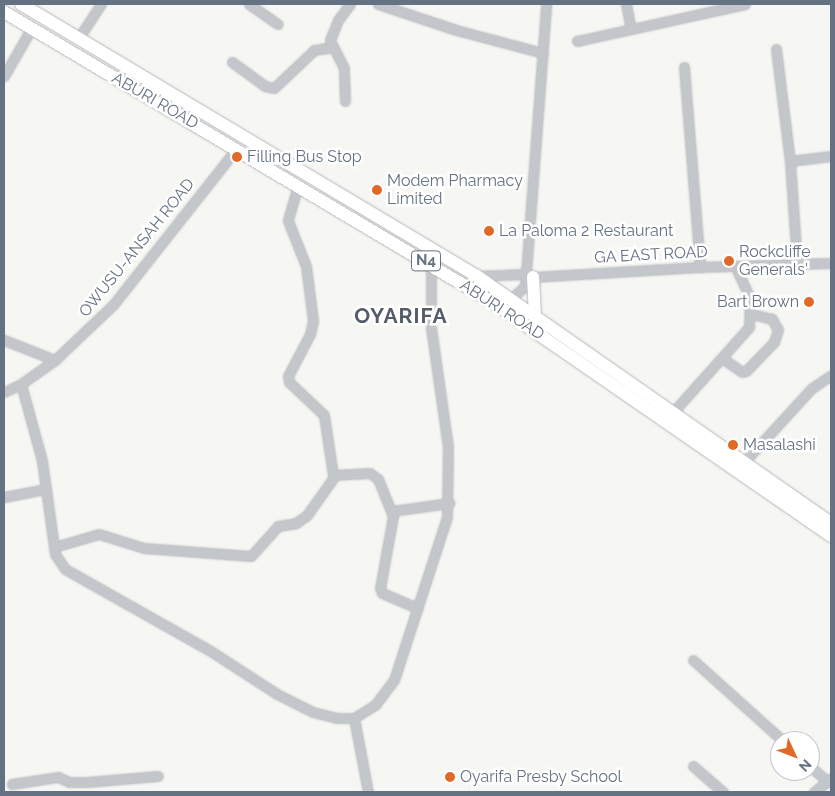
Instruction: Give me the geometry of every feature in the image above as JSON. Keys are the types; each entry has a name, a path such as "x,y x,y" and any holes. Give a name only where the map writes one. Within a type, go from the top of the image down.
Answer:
{"highway":[{"name":"ABURI ROAD","path":"21,4 512,298 831,522"},
{"name":"ABURI ROAD","path":"4,12 236,148 492,302 831,536"},
{"path":"528,279 535,314"}],"street":[{"path":"78,39 101,4"},
{"path":"249,4 278,24"},
{"path":"344,101 344,68 332,47 333,32 350,4"},
{"path":"378,4 456,30 543,53"},
{"path":"492,302 512,298 528,279 546,4"},
{"path":"626,4 631,29"},
{"path":"578,41 746,4"},
{"path":"4,76 31,29"},
{"path":"232,62 265,86 274,88 314,50 332,47"},
{"path":"776,49 790,161 797,264"},
{"path":"684,67 700,267"},
{"name":"OWUSU-ANSAH ROAD","path":"4,392 21,384 55,360 113,305 236,148"},
{"path":"790,161 831,156"},
{"path":"54,547 99,534 144,548 250,556 278,526 296,523 307,515 334,477 324,415 293,388 288,376 310,334 313,321 306,266 288,221 298,185"},
{"name":"GA EAST ROAD","path":"477,276 528,279 700,267 831,263"},
{"path":"21,384 38,442 54,547 65,569 209,650 277,694 313,712 337,718 354,718 375,706 386,694 394,680 418,608 449,503 448,447 431,327 431,264"},
{"path":"674,411 749,327 752,314 750,298 735,266"},
{"path":"722,358 742,372 746,371 774,342 778,330 772,320 752,314"},
{"path":"4,340 55,360"},
{"path":"745,461 812,388 831,375"},
{"path":"334,477 373,474 392,511 393,526 380,588 382,592 418,608"},
{"path":"4,496 46,489"},
{"path":"392,511 449,503"},
{"path":"693,660 772,731"},
{"path":"354,718 368,792"},
{"path":"693,766 723,792"},
{"path":"12,784 58,777 82,782 158,776"},
{"path":"814,792 830,780"}],"place":[{"name":"Filling Bus Stop","path":"237,157"},
{"name":"Modem Pharmacy Limited","path":"377,190"},
{"name":"La Paloma 2 Restaurant","path":"489,231"},
{"name":"Rockcliffe Generals'","path":"729,261"},
{"name":"Bart Brown","path":"809,302"},
{"name":"Masalashi","path":"733,445"},
{"name":"Oyarifa Presby School","path":"450,777"}],"district":[{"name":"OYARIFA","path":"401,316"}]}
